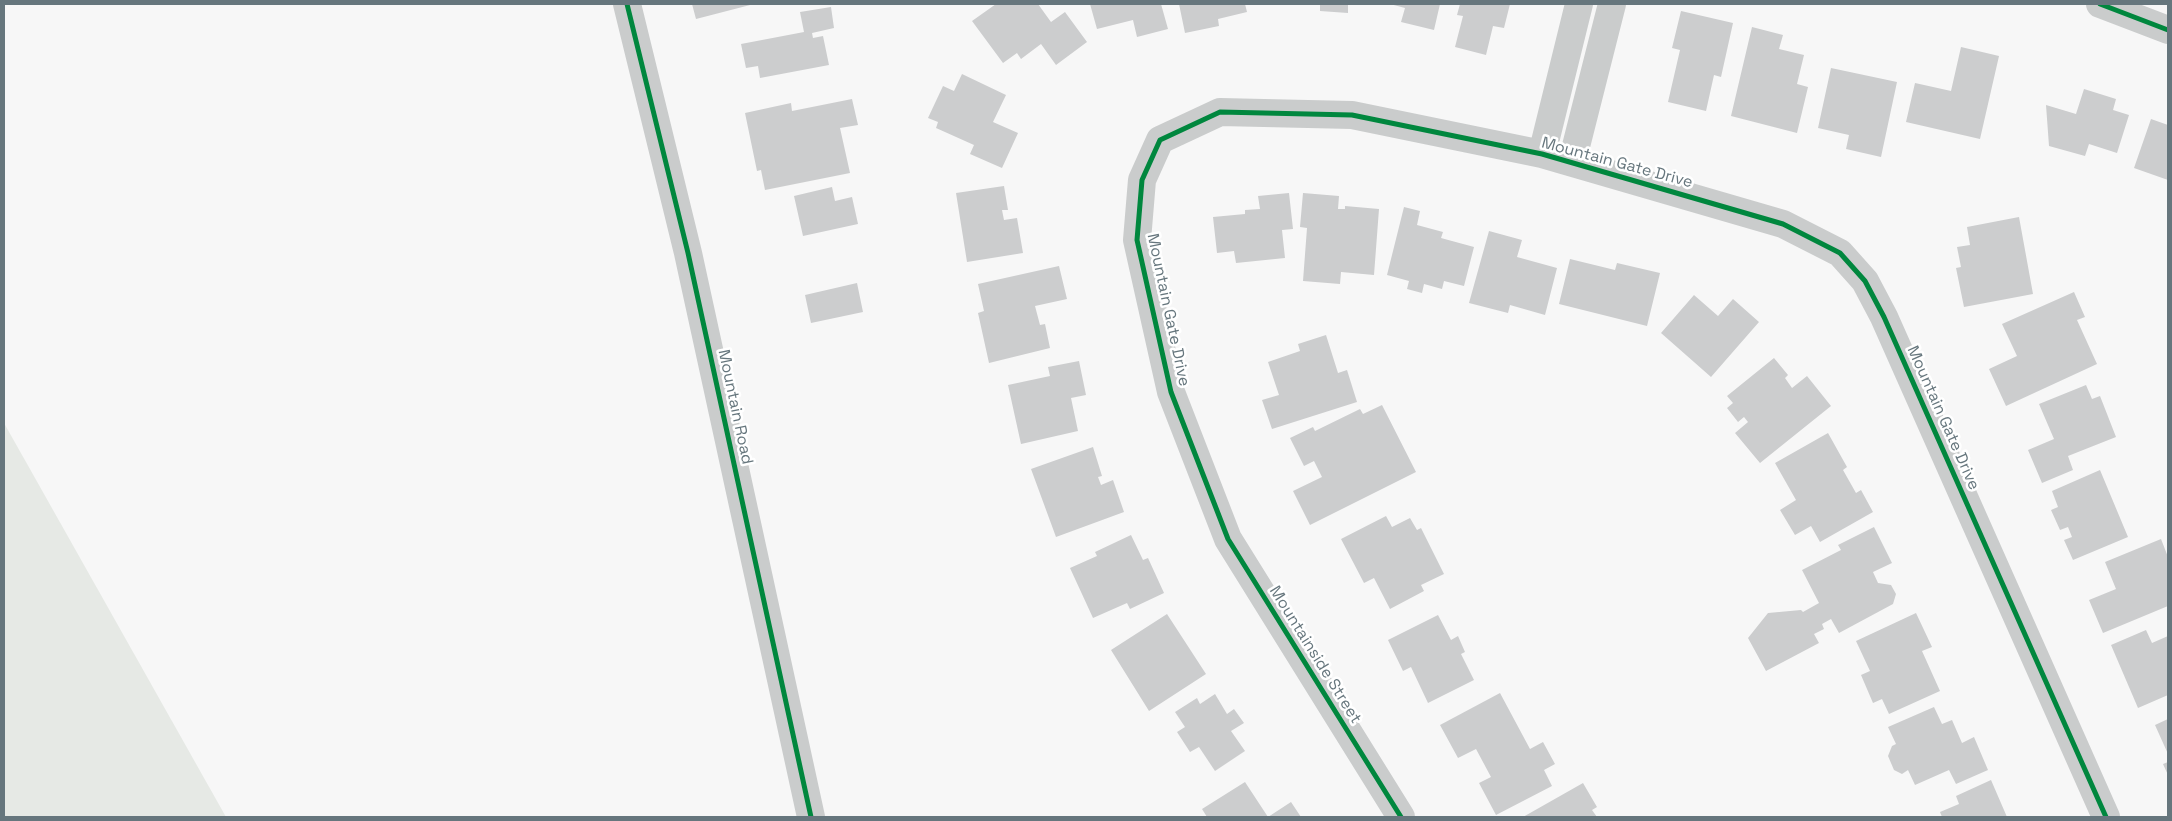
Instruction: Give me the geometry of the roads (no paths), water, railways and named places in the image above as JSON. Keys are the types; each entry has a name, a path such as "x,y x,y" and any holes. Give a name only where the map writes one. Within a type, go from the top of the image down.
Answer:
{"street":[{"name":"Mountain Road","path":"627,4 688,253 811,817"},
{"name":"Mountain Gate Drive","path":"1542,154 1579,4"},
{"name":"Mountain Gate Drive","path":"1572,162 1612,4"},
{"path":"2100,4 2168,30"},
{"name":"Mountain Gate Drive","path":"1214,502 1171,392 1137,240 1142,180 1160,140 1220,112 1352,115 1542,154 1783,224 1840,254 1865,281 1911,375 2106,817"},
{"name":"Mountainside Street","path":"1214,502 1228,539 1401,817"}]}
